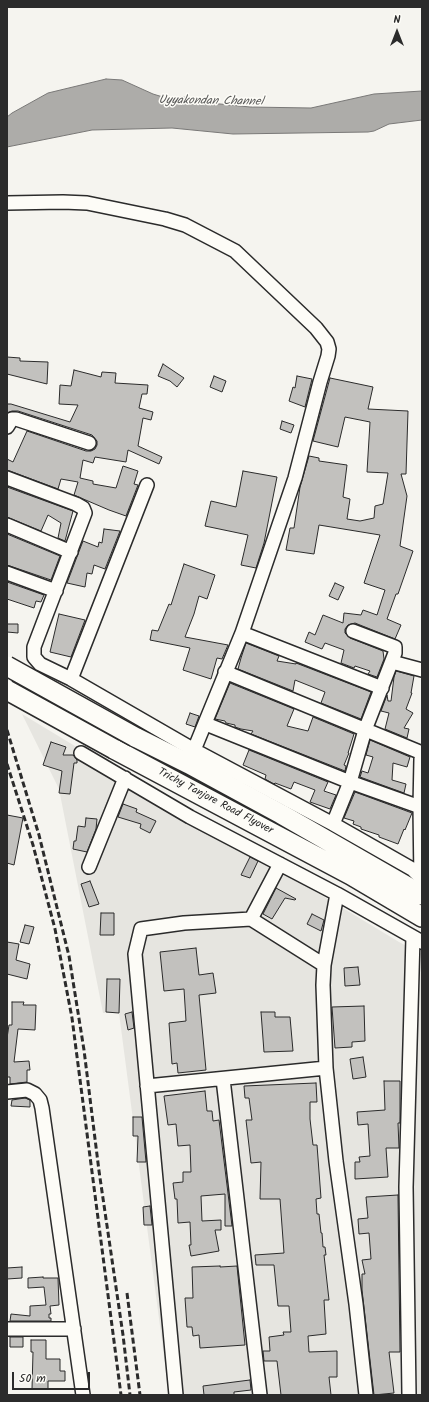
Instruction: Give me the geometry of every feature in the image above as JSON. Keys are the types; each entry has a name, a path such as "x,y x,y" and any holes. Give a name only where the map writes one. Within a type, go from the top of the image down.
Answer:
{"highway":[{"name":"Trichy Tanjore Road Flyover","path":"7,666 135,737 189,764 389,876 421,889"},
{"name":"Trichy Tanjore Road Flyover","path":"7,690 351,875 422,917"}],"street":[{"path":"7,203 87,203 165,219 185,225 235,251 316,328 329,349 295,478 242,633 225,672 206,724 194,750"},
{"path":"7,427 12,419 16,419 89,443"},
{"path":"7,478 83,508 85,513 34,647 34,657 40,664 71,679 194,750 412,868 421,889"},
{"path":"71,679 147,485"},
{"path":"7,525 71,552"},
{"path":"7,573 56,591"},
{"path":"333,824 350,782 365,730 392,662 395,647 353,631"},
{"path":"242,633 382,688"},
{"path":"392,662 422,670"},
{"path":"225,672 422,753"},
{"path":"95,760 114,704"},
{"path":"206,724 350,782 420,807"},
{"path":"81,753 190,816 337,894 417,940 406,1187 409,1395"},
{"path":"421,889 420,807 422,756"},
{"path":"89,867 125,778"},
{"path":"251,919 280,864"},
{"path":"337,894 324,965 323,986 326,1068 336,1161 356,1304 366,1395"},
{"path":"176,1395 135,954 141,929 184,923 251,919 324,965"},
{"path":"147,1086 223,1080 326,1068"},
{"path":"223,1080 260,1395"},
{"path":"7,1092 27,1090 35,1094 40,1100 83,1395"},
{"path":"7,1329 74,1329"}],"shaded area":[{"path":"106,79 122,80 153,94 166,98 189,97 210,103 250,107 311,108 374,94 422,91 422,120 389,124 374,131 368,132 233,134 172,128 92,130 7,147 7,117 12,113 48,93"},
{"path":"22,714 399,942 422,954 422,1395 169,1395 119,1013 103,1013 59,789"}],"building":[{"path":"7,357 20,358 20,361 48,362 47,384 7,374"},
{"path":"163,364 184,378 177,387 170,381 158,376"},
{"path":"74,370 101,377 102,372 116,373 115,383 148,385 147,394 142,394 139,408 153,412 151,420 143,418 138,446 162,457 159,464 128,450 126,462 95,457 93,463 83,460 80,478 93,481 93,484 116,488 123,466 138,471 134,484 138,485 126,516 74,495 78,482 61,479 58,489 7,470 7,459 13,462 27,431 86,451 95,449 97,441 92,435 18,411 7,413 7,404 11,404 70,422 78,405 59,404 60,385 71,386"},
{"path":"214,376 226,381 222,392 210,387"},
{"path":"297,376 312,379 305,407 289,401 293,387 295,388"},
{"path":"330,378 373,387 368,409 408,411 406,474 401,474 407,496 400,546 413,551 398,594 396,594 387,619 401,625 395,639 355,623 348,625 345,629 345,633 350,638 383,651 384,659 377,677 368,674 370,671 355,666 354,668 341,663 344,650 325,643 322,649 305,642 309,632 315,635 323,615 343,623 344,613 361,615 363,610 377,615 385,590 364,583 380,535 319,525 314,554 286,550 290,528 294,528 300,487 309,456 319,458 319,461 347,465 343,497 350,499 347,519 360,521 374,518 375,506 383,504 388,473 367,472 370,422 345,417 338,447 313,441"},
{"path":"282,421 294,425 291,433 280,429"},
{"path":"243,471 277,477 264,543 256,568 241,565 248,535 205,526 211,501 236,507"},
{"path":"7,487 73,511 65,541 58,538 61,523 48,515 41,531 7,517"},
{"path":"104,529 120,531 105,569 94,565 92,574 87,573 85,587 67,583 83,541 98,547 99,542 102,543"},
{"path":"7,534 60,556 51,580 7,565"},
{"path":"184,564 215,575 207,599 199,596 185,637 228,645 222,659 217,658 211,679 183,670 190,648 150,640 152,630 158,631 169,604 171,605"},
{"path":"7,582 44,595 41,602 36,601 34,608 7,599"},
{"path":"335,583 344,587 338,600 329,596"},
{"path":"59,614 85,620 71,657 50,652"},
{"path":"7,624 18,624 18,633 7,632"},
{"path":"246,643 279,656 277,661 296,663 371,692 361,719 321,703 325,692 295,680 293,691 238,669"},
{"path":"396,671 414,676 412,693 406,709 413,713 404,728 409,729 407,738 385,729 389,713 381,711 387,695 388,701 391,701"},
{"path":"230,683 294,709 287,726 308,731 313,717 354,734 344,765 346,766 345,771 251,734 253,731 241,729 235,727 235,725 226,723 225,721 215,719"},
{"path":"190,713 199,716 195,727 186,724"},
{"path":"370,740 410,757 407,767 393,763 392,780 406,784 404,793 360,777 362,771 368,773 373,757 366,755"},
{"path":"51,742 66,747 63,755 73,755 77,760 77,763 74,763 70,794 59,793 62,771 43,765"},
{"path":"249,750 328,782 324,791 336,795 330,809 310,802 315,790 294,782 291,789 275,783 274,784 265,779 266,775 243,765"},
{"path":"355,792 412,813 398,844 379,837 379,835 361,829 361,827 353,824 354,821 344,818"},
{"path":"123,804 137,809 136,812 156,821 150,833 140,828 141,824 118,817"},
{"path":"7,815 23,818 14,865 7,863"},
{"path":"86,818 97,819 96,829 87,852 73,849 74,841 76,841 78,826 85,827"},
{"path":"250,857 258,861 250,878 241,875"},
{"path":"90,881 99,904 89,907 81,884"},
{"path":"276,888 296,899 285,898 272,919 263,914"},
{"path":"101,913 114,913 114,935 100,935"},
{"path":"312,914 324,920 321,931 307,924"},
{"path":"25,925 34,927 29,944 20,942"},
{"path":"7,942 19,944 16,960 30,964 27,979 7,974"},
{"path":"196,948 199,975 213,973 216,993 199,995 206,1070 178,1073 177,1063 172,1064 169,1023 186,1021 184,989 164,991 160,952"},
{"path":"358,967 360,985 345,986 344,968"},
{"path":"107,979 120,979 119,1013 106,1012"},
{"path":"12,1002 24,1002 23,1005 36,1005 35,1030 18,1029 14,1062 29,1061 30,1070 27,1070 27,1082 10,1084 10,1077 7,1077 7,1038 9,1025 12,1025"},
{"path":"364,1006 365,1041 352,1042 352,1047 335,1048 332,1007"},
{"path":"132,1012 134,1028 128,1030 125,1014"},
{"path":"261,1012 275,1012 275,1017 290,1017 293,1051 264,1052"},
{"path":"363,1057 366,1077 353,1079 350,1059"},
{"path":"384,1081 400,1081 400,1123 398,1123 399,1148 386,1148 388,1177 355,1179 355,1162 360,1162 359,1157 370,1156 368,1124 358,1125 357,1112 385,1110"},
{"path":"316,1083 317,1102 310,1102 310,1119 313,1145 317,1145 321,1198 316,1199 317,1214 319,1214 323,1247 325,1247 326,1255 324,1255 329,1300 324,1300 326,1334 308,1336 309,1352 337,1351 337,1377 329,1377 331,1395 281,1395 277,1361 264,1361 263,1351 270,1351 269,1337 284,1335 283,1332 291,1332 289,1306 278,1306 274,1265 256,1265 255,1255 284,1253 280,1199 260,1199 261,1162 251,1163 246,1120 252,1120 249,1098 245,1098 244,1086"},
{"path":"205,1091 207,1111 212,1111 213,1121 219,1120 232,1226 225,1226 225,1194 201,1196 202,1221 221,1220 221,1230 215,1230 219,1251 191,1256 189,1245 191,1245 190,1222 178,1223 177,1199 175,1199 173,1183 183,1182 183,1172 191,1172 190,1145 178,1146 176,1124 168,1125 164,1096"},
{"path":"25,1098 30,1100 30,1107 11,1106 12,1100"},
{"path":"133,1117 142,1117 146,1162 137,1162 138,1136 133,1136"},
{"path":"398,1195 400,1352 389,1352 394,1393 374,1395 362,1290 362,1274 365,1274 362,1260 371,1259 369,1233 359,1234 358,1219 368,1218 366,1197"},
{"path":"150,1206 152,1225 144,1225 143,1207"},
{"path":"237,1266 245,1345 200,1348 199,1335 193,1336 192,1327 187,1327 185,1298 193,1298 192,1267"},
{"path":"22,1267 22,1278 7,1279 7,1268"},
{"path":"28,1278 58,1278 59,1305 50,1306 51,1314 49,1314 49,1318 51,1318 51,1321 10,1321 11,1314 30,1316 30,1306 46,1305 44,1287 28,1288"},
{"path":"10,1337 23,1337 23,1347 10,1347"},
{"path":"31,1340 46,1340 46,1359 60,1359 60,1371 65,1371 65,1381 48,1381 48,1389 32,1389 33,1352 31,1352"},
{"path":"250,1380 251,1390 234,1392 234,1395 204,1395 203,1386"}],"railway":[{"path":"7,730 39,835 69,956 84,1050 130,1395"},
{"path":"7,764 33,845 55,929 72,1018 121,1395"},
{"path":"127,1293 140,1395"}],"water label":[{"name":"Uyyakondan Channel","path":"211,102"}]}
